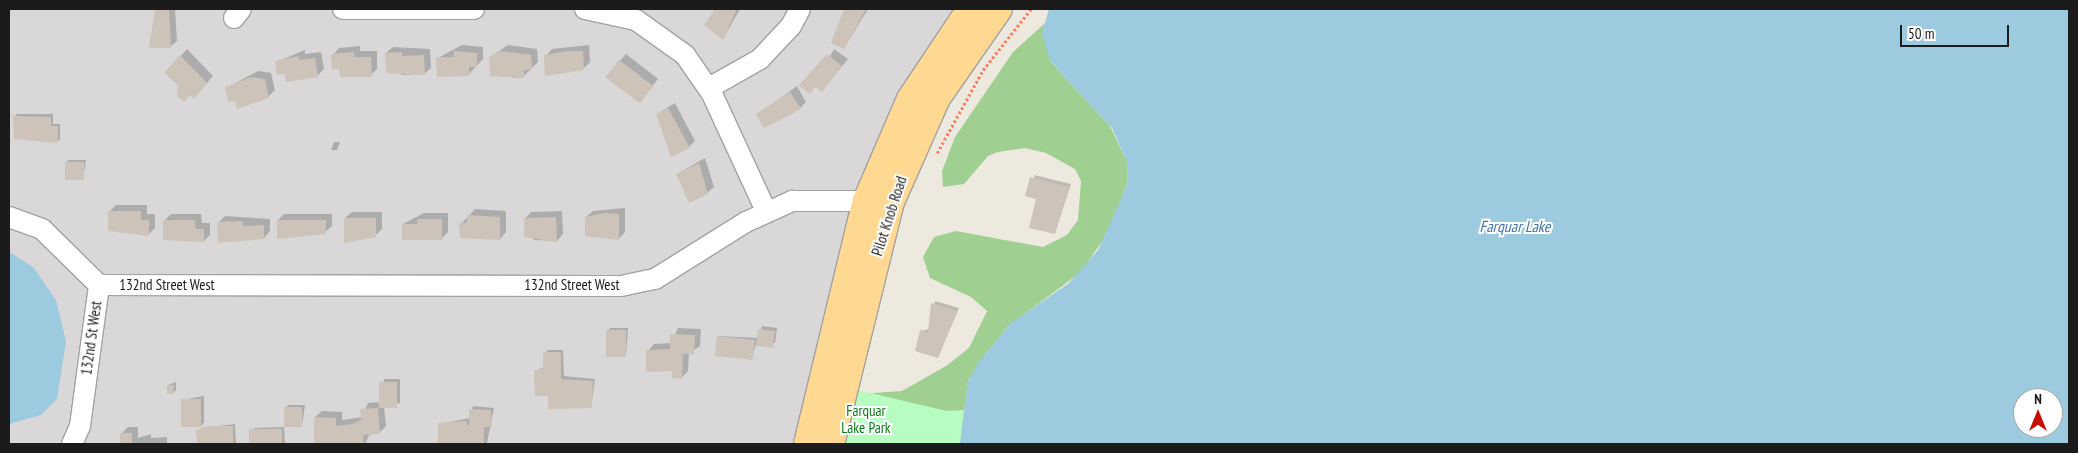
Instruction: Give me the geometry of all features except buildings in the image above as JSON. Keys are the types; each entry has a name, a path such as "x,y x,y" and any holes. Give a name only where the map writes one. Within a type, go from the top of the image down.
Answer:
{"main road":[{"name":"Pilot Knob Road","path":"807,444 910,99 970,9"},
{"name":"Pilot Knob Road","path":"832,444 878,202 937,98 999,9"}],"street":[{"path":"343,9 474,9"},
{"path":"586,9 616,14 654,30 686,55 709,88 766,211"},
{"path":"709,88 760,59 782,38 800,9"},
{"name":"132nd Street West","path":"98,285 621,286 655,279 766,211 818,198 878,202"},
{"name":"132nd St West","path":"9,217 42,229 98,285 80,426 72,444"}],"path":[{"path":"935,155 983,70 1031,9"}],"shaded area":[{"path":"9,9 970,9 807,444 9,444"}],"green space":[{"path":"1044,24 1050,61 1110,126 1128,164 1127,184 1107,234 1081,272 1007,327 968,381 960,444 860,444 873,393 902,391 946,366 969,348 987,311 971,297 930,278 923,257 934,237 956,231 1043,247 1067,235 1078,220 1081,181 1075,169 1046,153 1025,148 998,152 988,156 964,184 943,187 942,171 955,137 1013,52"},
{"name":"Farquar Lake Park","path":"858,390 947,411 964,410 960,444 831,444"}],"water":[{"name":"Farquar Lake","path":"1049,9 2069,9 2069,444 960,444 968,381 980,360 1011,323 1069,283 1098,250 1127,185 1128,164 1112,128 1050,61 1042,33"},
{"path":"9,252 33,267 56,300 66,341 57,399 41,415 9,424"}]}
